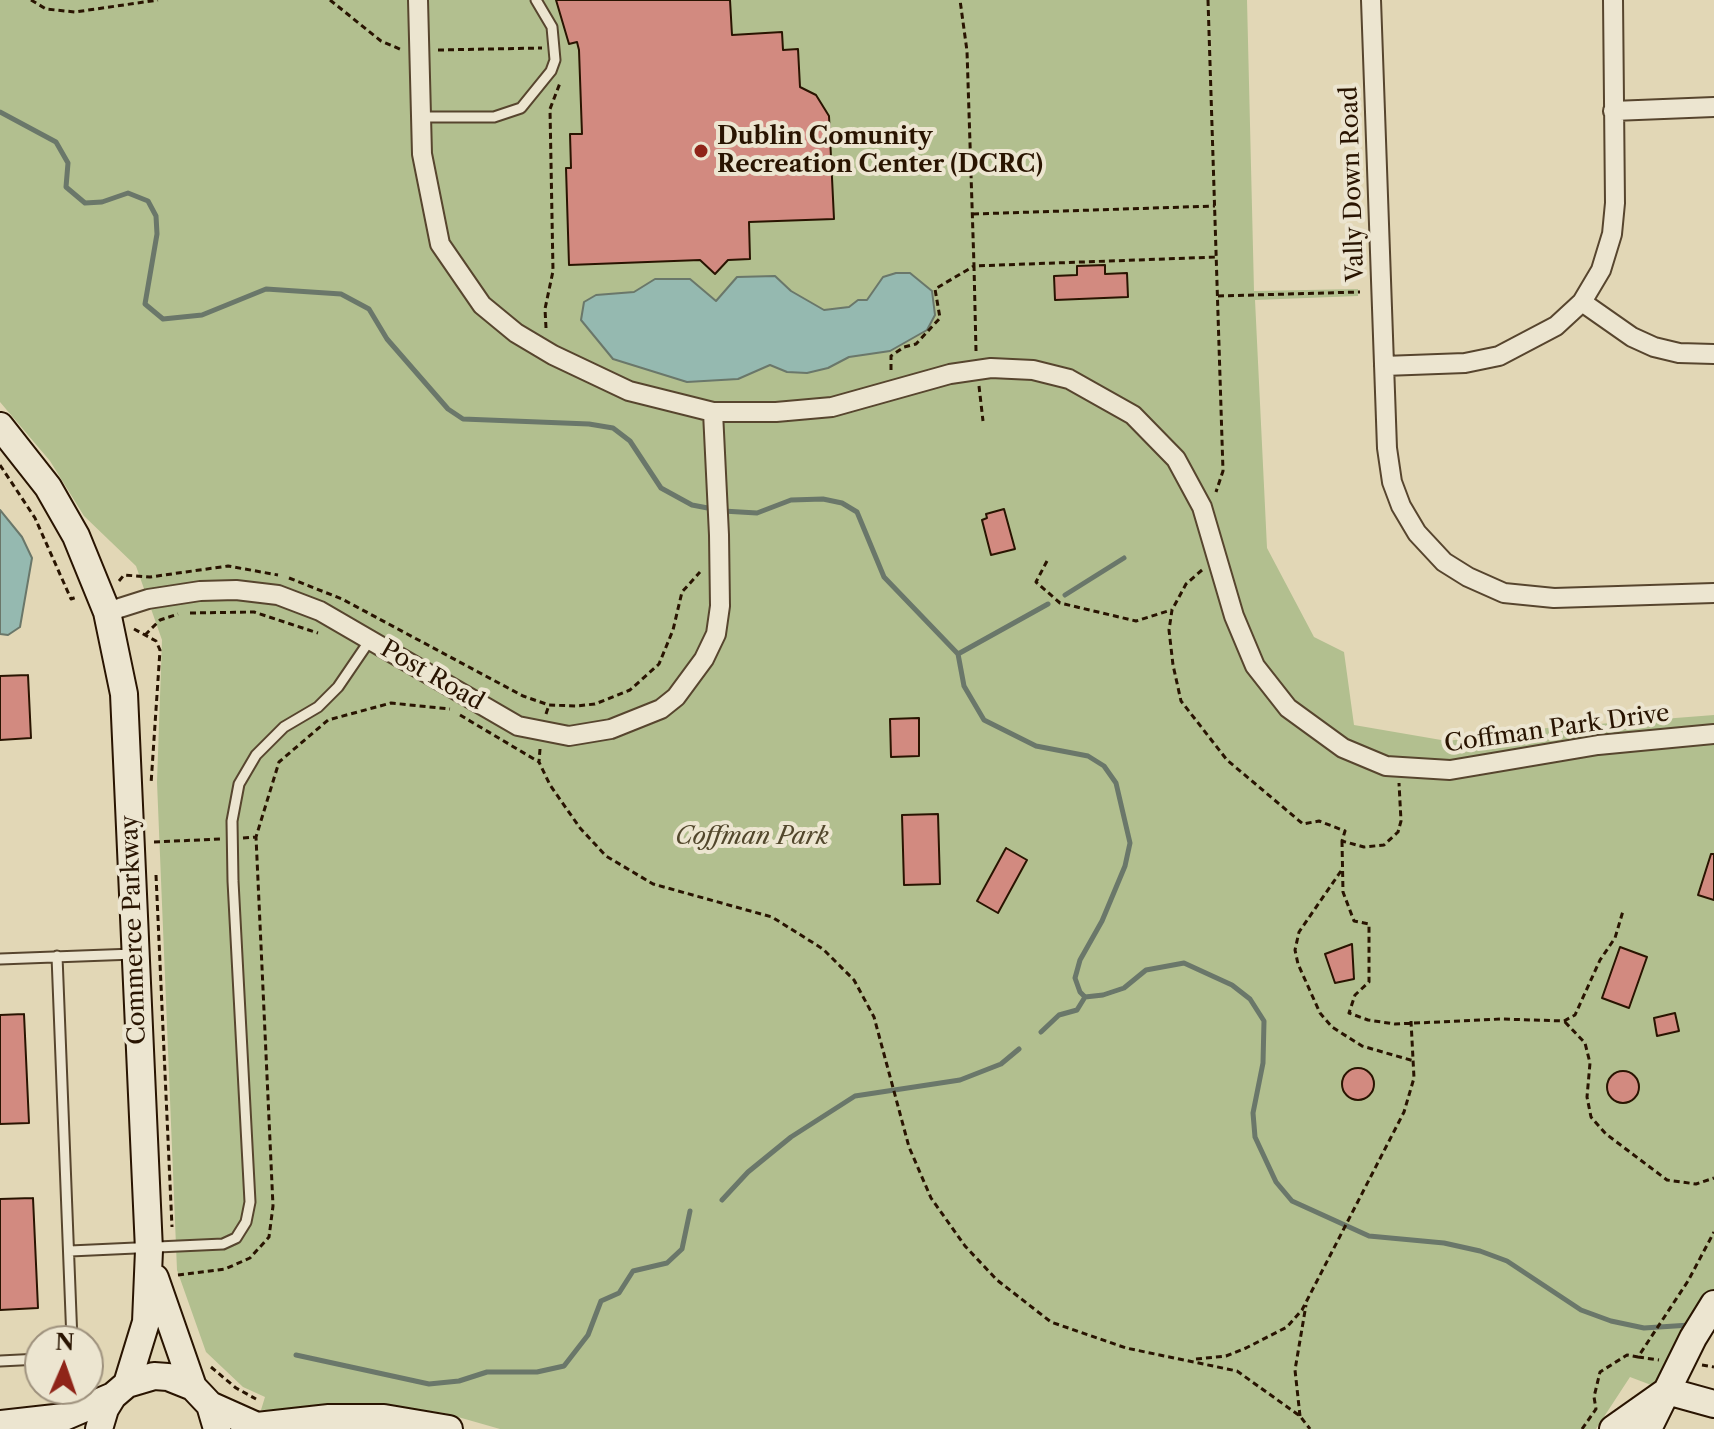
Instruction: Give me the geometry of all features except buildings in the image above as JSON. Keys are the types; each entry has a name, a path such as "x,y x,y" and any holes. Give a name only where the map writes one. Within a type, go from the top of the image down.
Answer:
{"street":[{"name":"Coffman Park Drive","path":"418,0 421,117 428,199 440,244 482,305 516,333 553,355 629,391 713,412 776,412 832,407 982,362 1069,379 1133,415 1168,449 1188,478 1202,507 1242,642 1273,692 1304,723 1343,748 1386,766 1450,770 1598,745 1714,734"},
{"name":"Vally Down Road","path":"1371,0 1387,448 1392,482 1417,533 1444,562 1480,583 1526,597 1714,593"},
{"path":"1384,366 1465,363 1499,356 1556,326 1582,302 1601,270 1612,234 1615,203 1613,0"},
{"path":"1613,111 1714,107"},
{"path":"1582,302 1632,337 1654,347 1679,353 1714,354"},
{"name":"Post Road","path":"107,612 164,596 236,590 278,595 320,611 518,726 569,736 611,729 661,709 676,697 704,659 716,634 720,606 713,412"},
{"path":"0,426 48,487 76,536 107,612"},
{"name":"Commerce Parkway","path":"107,612 124,694 134,954 161,1249 158,1291 207,1407"},
{"name":"Commerce Parkway","path":"99,1429 105,1409 120,1390 146,1322 161,1249"},
{"path":"1648,1429 1693,1338 1714,1304"},
{"path":"0,1424 64,1417 140,1379 168,1377 207,1407 257,1426 329,1418 384,1418 449,1429"},
{"path":"1667,1391 1714,1404"},
{"path":"1613,1429 1667,1391"}],"lane":[{"path":"421,117 472,119 510,114 521,108 551,71 554,48 552,27 536,0"},
{"path":"70,1251 223,1244 236,1238 246,1222 250,1202 232,838 239,784 256,755 284,727 318,707 338,687 370,640"},
{"path":"0,959 134,954"},
{"path":"57,956 72,1325"},
{"path":"0,1361 24,1360"}],"path":[{"path":"31,0 46,9 75,12 158,0"},
{"path":"330,0 381,41 399,49 554,48"},
{"path":"960,0 967,51 976,356 982,362 983,421"},
{"path":"1207,485 1213,500 1223,471 1208,0"},
{"path":"547,330 545,309 553,271 550,109 562,72"},
{"path":"973,214 1215,206"},
{"path":"892,374 891,356 904,347 916,344 940,318 935,289 974,266 1217,257"},
{"path":"1218,296 1360,292"},
{"path":"0,465 35,518 71,599 81,596"},
{"path":"1047,561 1036,582 1060,603 1136,621 1172,610"},
{"path":"1219,565 1194,574 1172,610 1169,630 1181,701 1227,760 1303,824 1319,821 1345,831 1342,841 1343,892 1354,921 1369,924 1369,982 1355,995 1349,1013 1395,1024 1411,1021 1564,1021 1575,1015 1600,960 1615,938 1623,911"},
{"path":"119,581 124,575 150,577 228,566 267,572 342,599 523,696 549,705 576,706 595,704 630,690 659,664 673,630 682,592 688,580 705,568"},
{"path":"134,629 156,641 160,650 151,793"},
{"path":"153,830 154,842 256,837 279,762 328,720 391,703 450,709"},
{"path":"539,762 580,828 606,856 653,884 772,917 823,949 854,980 874,1017 909,1147 931,1198 965,1246 997,1280 1051,1322 1126,1348 1237,1371 1300,1416 1310,1429"},
{"path":"1342,841 1375,847 1392,840 1401,821 1402,767"},
{"path":"1342,870 1299,932 1295,950 1298,964 1320,1013 1332,1027 1362,1046 1414,1061"},
{"path":"156,872 161,1249 177,1285"},
{"path":"1192,1360 1226,1356 1287,1327 1308,1299 1404,1112 1414,1078 1411,1021"},
{"path":"1564,1021 1585,1043 1590,1063 1587,1097 1591,1117 1606,1134 1667,1180 1696,1184 1714,1178"},
{"path":"1582,1429 1596,1409 1594,1397 1600,1372 1627,1355 1638,1357 1688,1281 1714,1232"},
{"path":"1300,1416 1295,1370 1308,1299"},
{"path":"204,1361 236,1388 256,1399"}],"green space":[{"name":"Coffman Park","path":"0,0 1247,0 1254,291 1358,289 1358,296 1255,300 1267,548 1314,637 1344,652 1354,725 1447,741 1547,728 1714,715 1714,1304 1667,1391 1630,1377 1596,1429 500,1429 444,1413 382,1405 261,1410 265,1397 243,1387 206,1352 177,1270 157,782 162,640 136,566 84,516 50,461 0,402"}],"water":[{"path":"910,273 932,291 935,315 927,330 890,351 849,357 828,368 807,373 787,372 770,365 738,379 687,382 613,359 581,320 584,302 596,295 634,292 655,279 690,279 716,301 737,277 775,276 791,291 824,310 849,307 858,300 867,300 883,277"},
{"path":"0,510 22,537 32,558 20,627 8,635 0,634"}],"waterway":[{"path":"0,112 56,142 68,163 66,187 85,203 102,202 128,193 148,201 156,216 157,234 145,304 163,319 202,315 266,289 341,294 369,309 387,339 448,409 463,419 589,424 613,428 630,441 661,488 692,505 713,509"},
{"path":"723,511 757,513 791,500 823,499 842,503 857,512 884,577 958,654 964,686 984,720 1036,746 1088,756 1104,766 1116,783 1130,843 1125,866 1102,921 1080,960 1075,978 1080,992 1085,997 1103,995 1124,988 1146,970 1184,963 1232,985 1250,999 1264,1021 1263,1063 1253,1113 1255,1137 1276,1182 1292,1201 1369,1236 1444,1243 1507,1261 1581,1310 1611,1321 1644,1328 1690,1325"},
{"path":"1065,595 1124,558"},
{"path":"958,654 1048,604"},
{"path":"1041,1032 1059,1015 1077,1010 1085,997"},
{"path":"722,1200 748,1172 791,1137 855,1096 960,1080 1001,1064 1019,1049"},
{"path":"296,1355 429,1384 459,1381 487,1372 537,1372 564,1366 588,1335 601,1301 619,1293 633,1271 667,1263 682,1249 690,1211"}],"place":[{"name":"Dublin Comunity Recreation Center (DCRC)","path":"701,151"}]}
